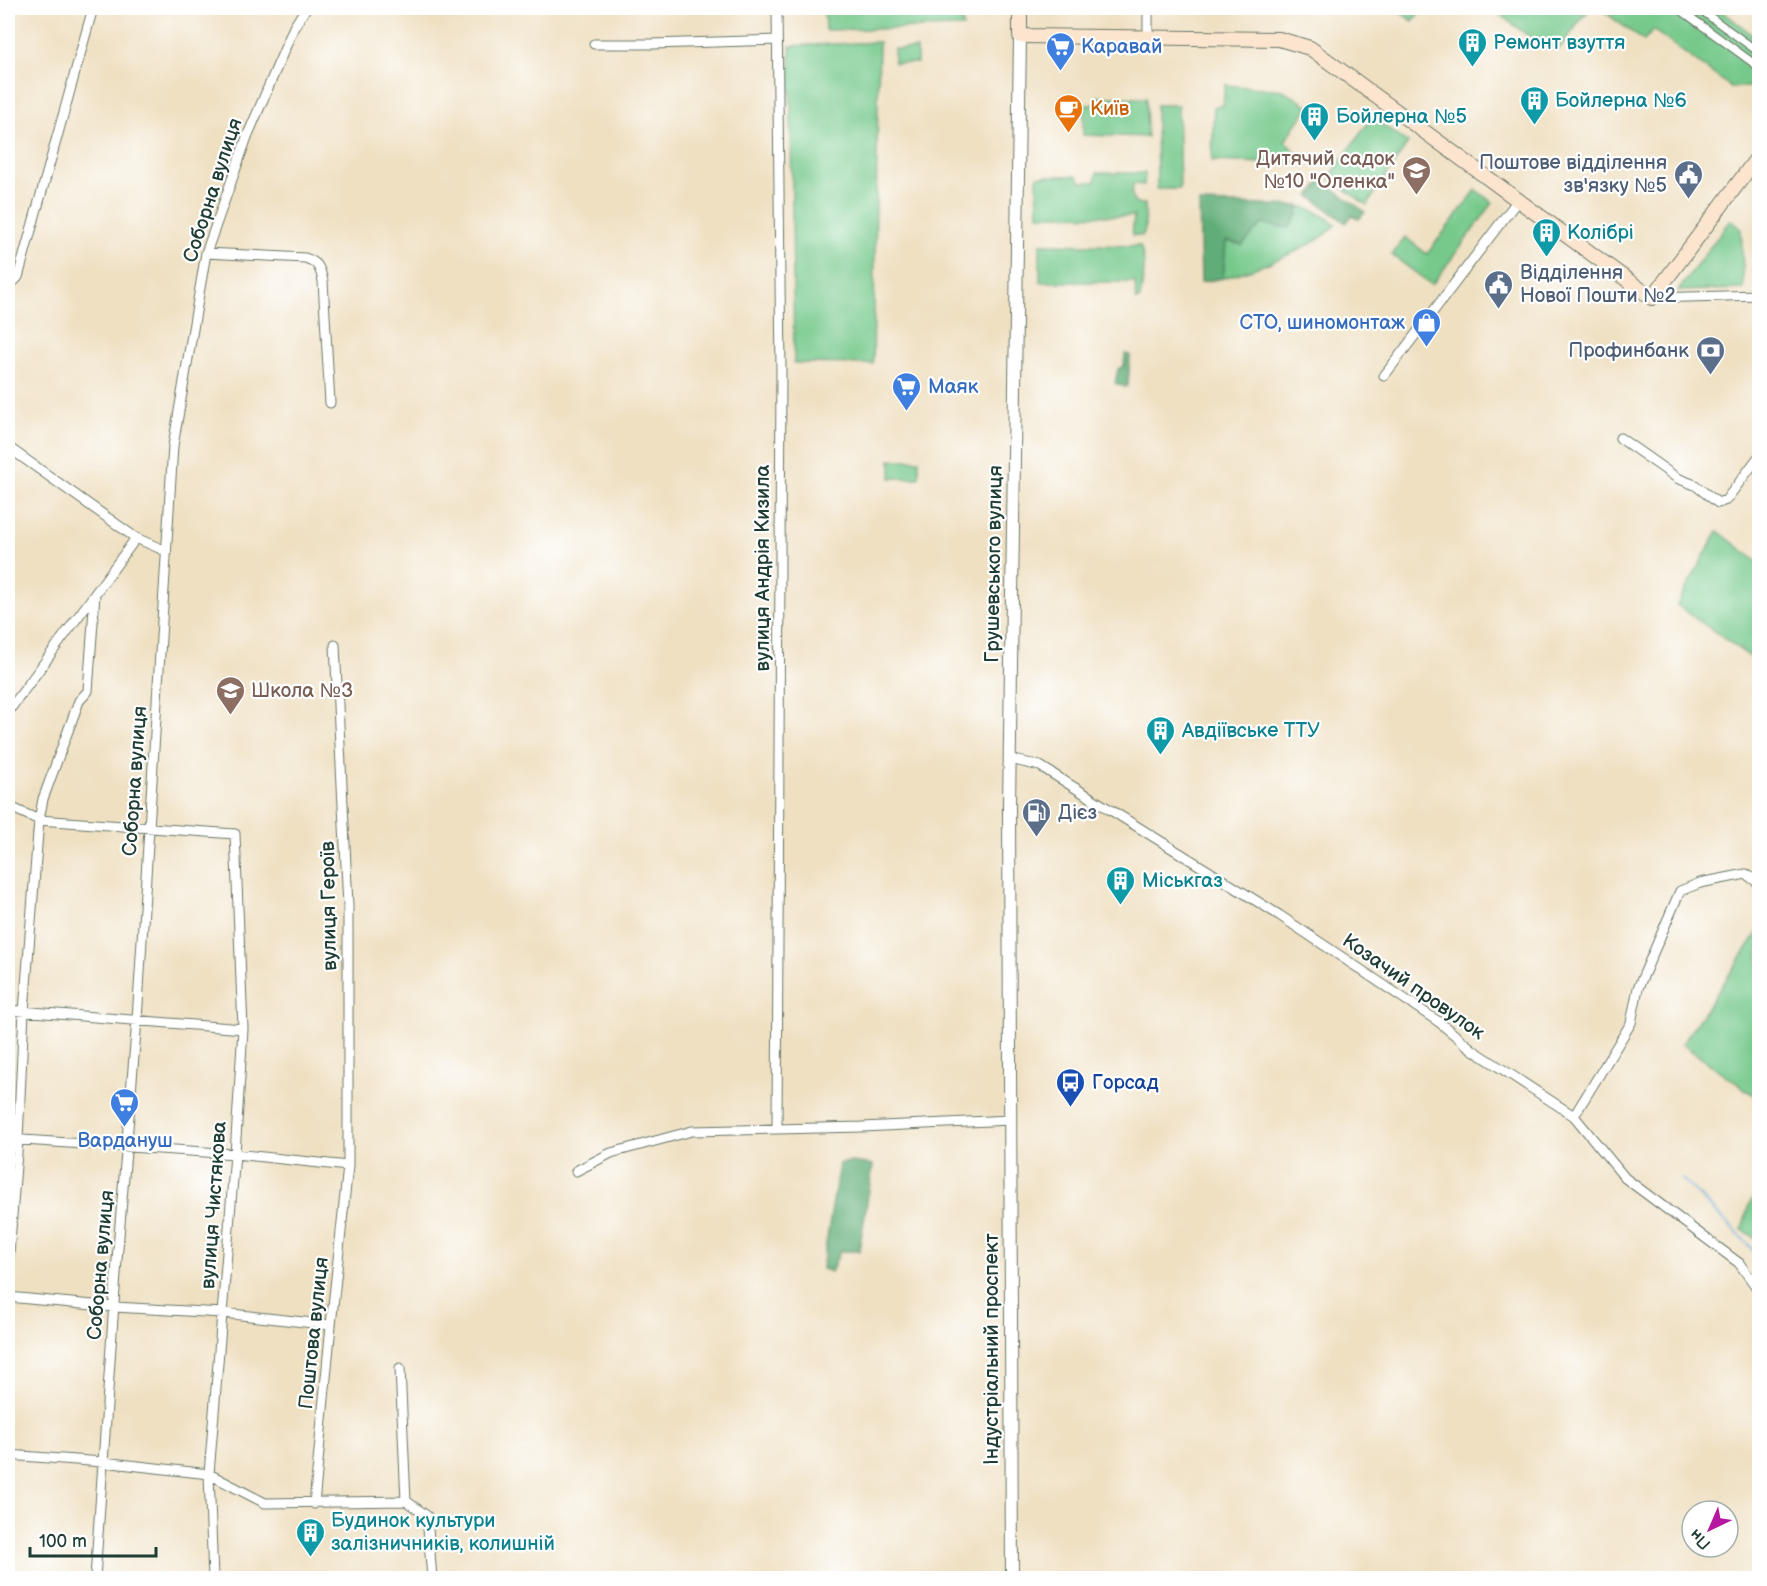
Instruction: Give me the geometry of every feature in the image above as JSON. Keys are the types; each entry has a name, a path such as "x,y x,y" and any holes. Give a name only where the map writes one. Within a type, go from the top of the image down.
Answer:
{"main road":[{"name":"Грушевського вулиця","path":"1020,8 1020,36"},
{"path":"1020,36 1279,39 1310,48 1652,298 1760,154"}],"street":[{"path":"8,287 18,276 93,8"},
{"name":"Соборна вулиця","path":"95,1578 137,1020 173,446 206,254 247,137 294,27 306,8"},
{"name":"вулиця Андрія Кизила","path":"777,8 781,371 777,1129"},
{"path":"1148,8 1148,36"},
{"path":"1678,8 1760,68"},
{"path":"1698,8 1760,53"},
{"name":"Грушевського вулиця","path":"1010,1120 1010,759 1020,36"},
{"path":"1729,45 1736,36"},
{"path":"594,44 777,40"},
{"path":"1384,376 1518,200"},
{"path":"206,254 304,258 314,261 319,266 323,281 330,403"},
{"path":"1652,298 1760,296"},
{"path":"1620,438 1677,478 1695,485 1718,503 1726,500 1760,455"},
{"path":"8,461 11,450 136,538 166,551"},
{"path":"8,712 136,538"},
{"path":"8,1267 39,820 43,799 79,700 87,691 95,594"},
{"name":"вулиця Героїв","path":"335,645 348,905 348,1166"},
{"name":"Козачий провулок","path":"1010,759 1040,766 1278,915 1439,1022 1473,1050 1574,1116 1625,1178 1739,1263 1760,1292"},
{"path":"8,806 39,820 148,827"},
{"name":"вулиця Чистякова","path":"148,827 235,834 243,1029 209,1474 213,1578"},
{"path":"1574,1116 1631,1023 1638,988 1680,891 1700,882 1746,874 1760,884"},
{"path":"8,1010 243,1029"},
{"path":"576,1171 611,1153 692,1131 1010,1120"},
{"name":"Індустріальний проспект","path":"1010,1120 1012,1578"},
{"path":"8,1140 235,1154 348,1166"},
{"name":"Поштова вулиця","path":"314,1504 348,1166"},
{"path":"8,1297 114,1307 223,1313 331,1325"},
{"path":"400,1368 406,1501"},
{"path":"8,1455 103,1462 209,1474 265,1503 406,1501 427,1516 432,1578"}],"green space":[{"path":"824,8 961,8 963,27 825,30"},
{"path":"1394,8 1414,8 1420,12 1413,21"},
{"path":"1491,8 1590,8 1558,50 1530,37"},
{"path":"1599,8 1718,8 1759,40 1759,87 1731,87 1653,30 1644,41"},
{"path":"879,42 873,364 794,363 790,46"},
{"path":"894,49 917,49 917,63 894,63"},
{"path":"1225,85 1283,90 1309,106 1285,141 1299,156 1298,164 1212,161 1214,106 1223,106"},
{"path":"1095,97 1146,98 1147,137 1083,135 1084,105 1091,105 1095,102"},
{"path":"1156,105 1178,105 1180,189 1157,189"},
{"path":"1372,117 1408,143 1367,205 1329,178"},
{"path":"1097,173 1145,173 1144,185 1133,184 1132,195 1135,204 1145,204 1145,230 1142,236 1132,235 1134,216 1038,215 1037,176 1077,176 1081,182 1095,182"},
{"path":"1322,180 1365,212 1359,219 1352,215 1346,223 1310,196"},
{"path":"1476,190 1493,203 1432,285 1392,255 1405,237 1427,254"},
{"path":"1199,203 1299,206 1298,214 1289,228 1262,224 1242,245 1226,241 1223,278 1201,282"},
{"path":"1299,206 1315,211 1336,224 1316,241 1301,249 1267,264 1223,278 1226,240 1242,245 1262,224 1298,214"},
{"path":"1730,220 1741,229 1744,289 1678,291"},
{"path":"1040,244 1140,246 1144,265 1140,299 1136,300 1135,282 1040,282"},
{"path":"1125,354 1130,355 1128,385 1125,387 1115,383 1118,369 1124,366"},
{"path":"891,460 919,460 919,478 891,478"},
{"path":"1718,531 1759,563 1759,663 1677,605"},
{"path":"1759,931 1759,1099 1682,1044"},
{"path":"852,1162 873,1165 859,1251 840,1251 831,1272 822,1269 839,1164"},
{"path":"1759,1191 1759,1240 1742,1230 1749,1204"}],"waterway":[{"path":"1682,1179 1745,1241 1760,1259"}],"place":[{"name":"Ремонт взуття","path":"1472,68"},
{"name":"Каравай","path":"1060,72"},
{"name":"Бойлерна №6","path":"1534,126"},
{"name":"Київ","path":"1069,134"},
{"name":"Бойлерна №5","path":"1315,142"},
{"name":"Дитячий садок №10 \"Оленка\"","path":"1416,196"},
{"name":"Поштове відділення зв'язку №5","path":"1688,200"},
{"name":"Колібрі","path":"1546,258"},
{"name":"Відділення Нової Пошти №2","path":"1499,310"},
{"name":"СТО, шиномонтаж","path":"1426,348"},
{"name":"Профинбанк","path":"1710,376"},
{"name":"Маяк","path":"907,412"},
{"name":"Школа №3","path":"230,716"},
{"name":"Авдіївське ТТУ","path":"1161,756"},
{"name":"Дієз","path":"1037,838"},
{"name":"Міськгаз","path":"1121,906"},
{"name":"Горсад","path":"1071,1108"},
{"name":"Вардануш","path":"125,1128"},
{"name":"Будинок культури залізничників, колишній","path":"310,1558"}]}
